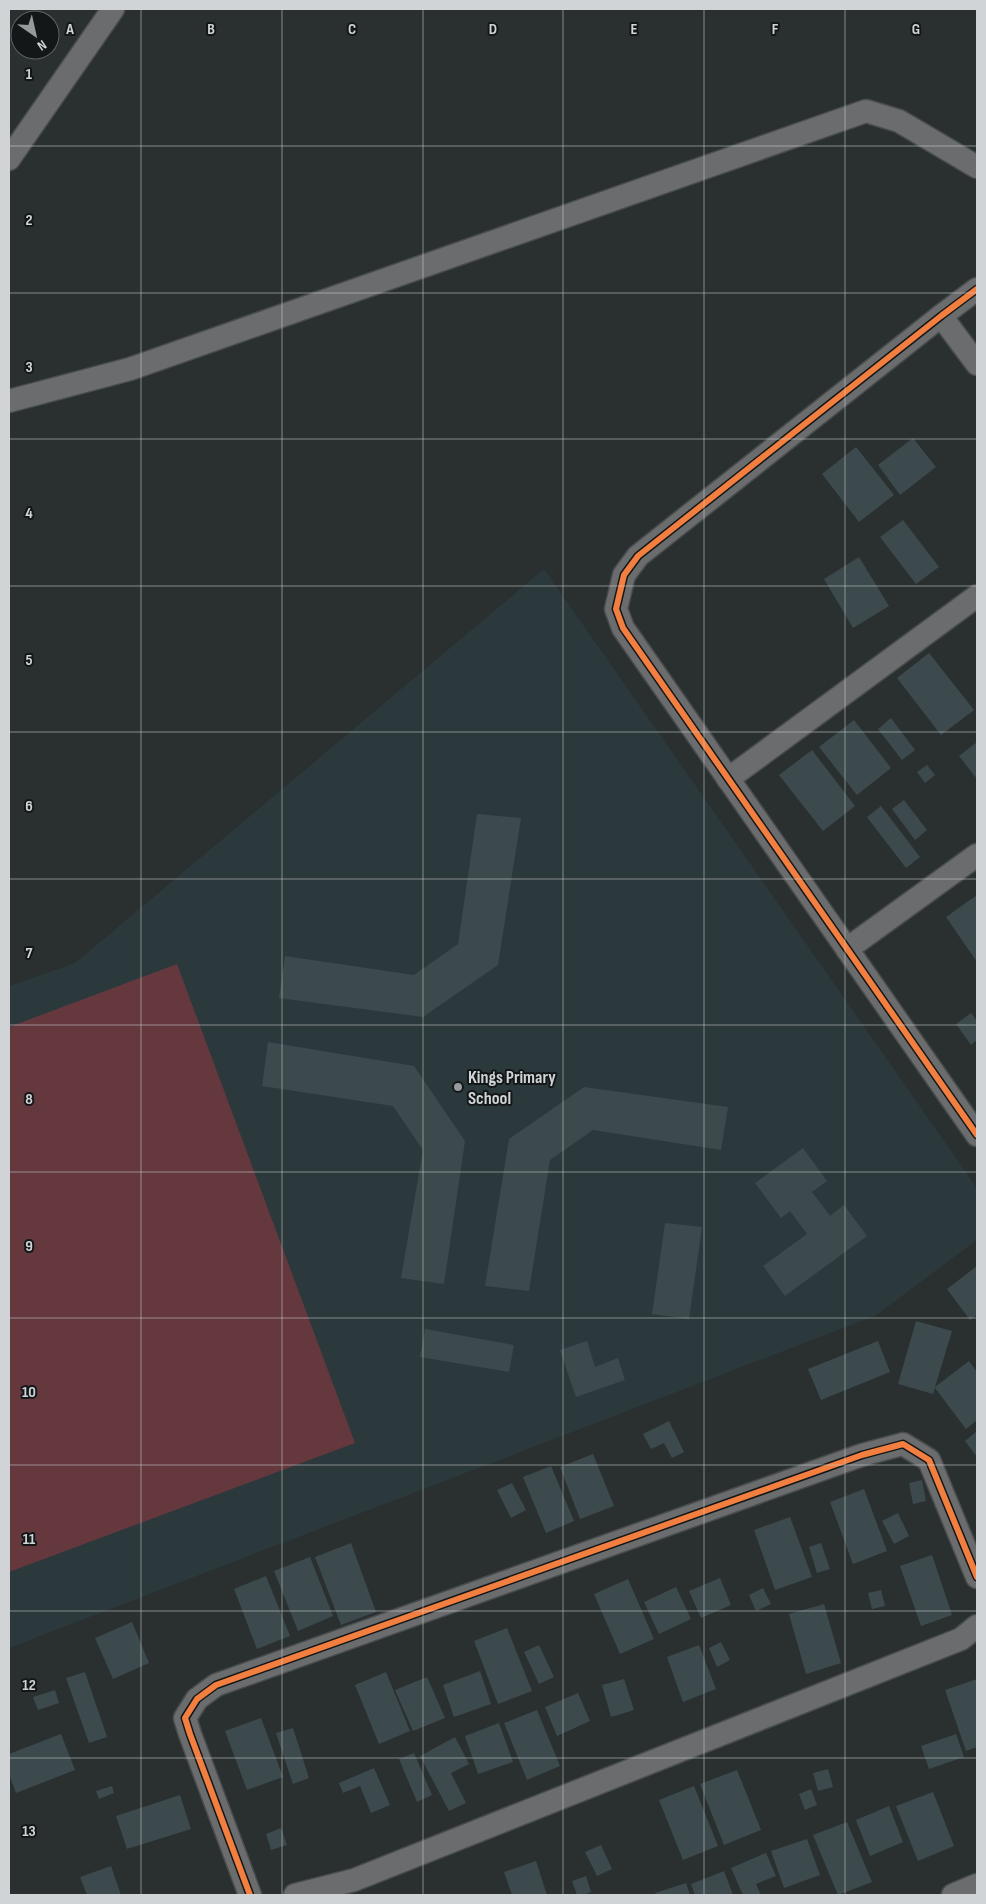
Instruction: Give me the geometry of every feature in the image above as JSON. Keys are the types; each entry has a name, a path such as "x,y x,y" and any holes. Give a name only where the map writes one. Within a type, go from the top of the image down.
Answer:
{"street":[{"path":"9,159 113,9"},
{"path":"9,401 130,369 866,111 899,122 977,166"},
{"path":"977,290 941,316 638,556 624,575 616,609 623,628 977,1135"},
{"path":"941,316 977,364"},
{"path":"728,779 977,596"},
{"path":"847,949 977,855"},
{"path":"250,1895 190,1734 186,1718 197,1698 216,1684 862,1455 902,1444 929,1460 977,1578"},
{"path":"294,1895 363,1876 961,1639 977,1626"},
{"path":"953,1895 977,1885"}],"shaded area":[{"name":"Kings Primary School","path":"544,569 977,1188 977,1240 875,1316 9,1648 9,986 75,963"},
{"path":"177,964 355,1443 9,1572 9,1027"}],"building":[{"path":"913,438 936,467 900,495 878,465"},
{"path":"856,447 894,495 859,522 822,474"},
{"path":"903,520 939,567 916,584 880,537"},
{"path":"859,557 889,606 853,628 824,579"},
{"path":"929,653 974,710 941,735 897,678"},
{"path":"891,718 915,750 902,760 878,729"},
{"path":"854,720 891,768 857,795 819,747"},
{"path":"977,742 977,779 959,756"},
{"path":"812,750 855,806 823,831 779,775"},
{"path":"927,765 935,775 925,783 917,772"},
{"path":"904,800 927,830 915,840 892,809"},
{"path":"881,806 920,857 906,868 867,817"},
{"path":"477,814 521,818 498,965 423,1017 279,998 285,956 414,975 458,944"},
{"path":"977,895 977,962 946,917"},
{"path":"971,1013 977,1021 977,1040 971,1045 956,1024"},
{"path":"268,1042 414,1066 465,1141 444,1284 401,1278 423,1150 393,1106 262,1086"},
{"path":"584,1087 728,1107 721,1150 593,1130 550,1160 529,1291 485,1286 509,1139"},
{"path":"803,1148 827,1181 812,1192 830,1216 844,1205 867,1236 785,1296 763,1266 807,1234 790,1211 781,1218 755,1183"},
{"path":"665,1223 702,1227 689,1319 652,1314"},
{"path":"977,1266 977,1315 970,1320 947,1289"},
{"path":"916,1321 952,1331 935,1387 969,1361 977,1372 977,1420 966,1429 935,1388 933,1394 898,1384"},
{"path":"425,1329 514,1345 509,1372 420,1357"},
{"path":"587,1341 595,1367 618,1358 625,1380 576,1397 560,1350"},
{"path":"878,1341 890,1372 821,1400 808,1369"},
{"path":"669,1421 684,1452 672,1458 664,1443 651,1449 643,1434"},
{"path":"977,1431 977,1457 965,1441"},
{"path":"593,1454 614,1506 580,1519 560,1467"},
{"path":"551,1466 574,1521 546,1533 523,1477"},
{"path":"922,1480 926,1501 913,1504 909,1483"},
{"path":"512,1483 526,1510 511,1518 497,1490"},
{"path":"864,1489 887,1551 853,1564 830,1502"},
{"path":"898,1513 909,1536 894,1544 882,1521"},
{"path":"790,1517 812,1577 775,1590 754,1530"},
{"path":"351,1543 376,1612 341,1625 315,1557"},
{"path":"821,1543 830,1569 817,1573 809,1547"},
{"path":"932,1555 952,1615 921,1626 900,1566"},
{"path":"310,1557 333,1616 298,1631 274,1571"},
{"path":"266,1576 290,1636 257,1649 234,1589"},
{"path":"720,1578 731,1605 701,1618 689,1591"},
{"path":"628,1579 654,1639 620,1654 594,1594"},
{"path":"676,1587 691,1619 659,1634 644,1602"},
{"path":"763,1588 771,1604 756,1611 749,1595"},
{"path":"881,1590 885,1606 872,1609 868,1593"},
{"path":"824,1604 841,1663 806,1674 789,1614"},
{"path":"132,1622 149,1663 113,1679 95,1638"},
{"path":"507,1628 532,1691 498,1704 474,1641"},
{"path":"721,1642 730,1660 717,1667 709,1648"},
{"path":"539,1645 554,1677 539,1684 524,1652"},
{"path":"699,1645 716,1689 683,1702 667,1657"},
{"path":"480,1671 491,1704 454,1717 443,1685"},
{"path":"85,1672 107,1737 89,1743 66,1678"},
{"path":"386,1672 410,1731 379,1744 355,1685"},
{"path":"427,1677 445,1718 413,1731 395,1690"},
{"path":"624,1679 634,1710 611,1717 602,1685"},
{"path":"977,1679 977,1747 966,1751 945,1690"},
{"path":"55,1690 59,1703 38,1710 33,1697"},
{"path":"578,1693 590,1721 557,1736 545,1707"},
{"path":"537,1710 560,1766 527,1780 504,1723"},
{"path":"261,1718 283,1777 247,1790 225,1731"},
{"path":"499,1723 513,1762 478,1774 465,1736"},
{"path":"293,1728 309,1778 293,1784 276,1733"},
{"path":"61,1734 75,1770 16,1793 9,1774 9,1754"},
{"path":"956,1734 964,1757 929,1769 921,1746"},
{"path":"455,1737 469,1764 451,1773 466,1803 449,1811 420,1756"},
{"path":"414,1753 432,1795 417,1802 399,1759"},
{"path":"374,1768 390,1805 371,1813 360,1786 343,1793 339,1783"},
{"path":"828,1769 833,1787 818,1791 813,1773"},
{"path":"737,1770 761,1830 724,1845 700,1784"},
{"path":"112,1786 114,1793 99,1799 96,1791"},
{"path":"694,1786 718,1846 683,1860 659,1800"},
{"path":"811,1789 817,1805 805,1810 799,1794"},
{"path":"933,1792 954,1846 918,1861 896,1806"},
{"path":"180,1795 191,1829 127,1849 116,1816"},
{"path":"889,1806 903,1842 870,1856 856,1820"},
{"path":"847,1822 872,1882 838,1895 813,1835"},
{"path":"281,1828 287,1845 271,1850 266,1834"},
{"path":"807,1839 820,1875 784,1888 771,1851"},
{"path":"601,1845 612,1869 597,1876 585,1852"},
{"path":"766,1853 776,1876 756,1884 761,1895 743,1895 731,1868"},
{"path":"536,1861 547,1895 512,1895 504,1872"},
{"path":"111,1866 121,1895 87,1895 80,1877"},
{"path":"724,1871 733,1895 695,1895 691,1884"},
{"path":"586,1876 591,1892 577,1895 572,1881"},
{"path":"686,1883 690,1895 656,1895 655,1893"}],"cycle path":[{"path":"977,289 638,556 624,575 616,609 623,628 977,1135"},
{"path":"250,1895 185,1718 197,1699 216,1685 862,1455 903,1444 929,1460 977,1577"}],"place":[{"name":"Kings Primary School","path":"458,1087"}]}
